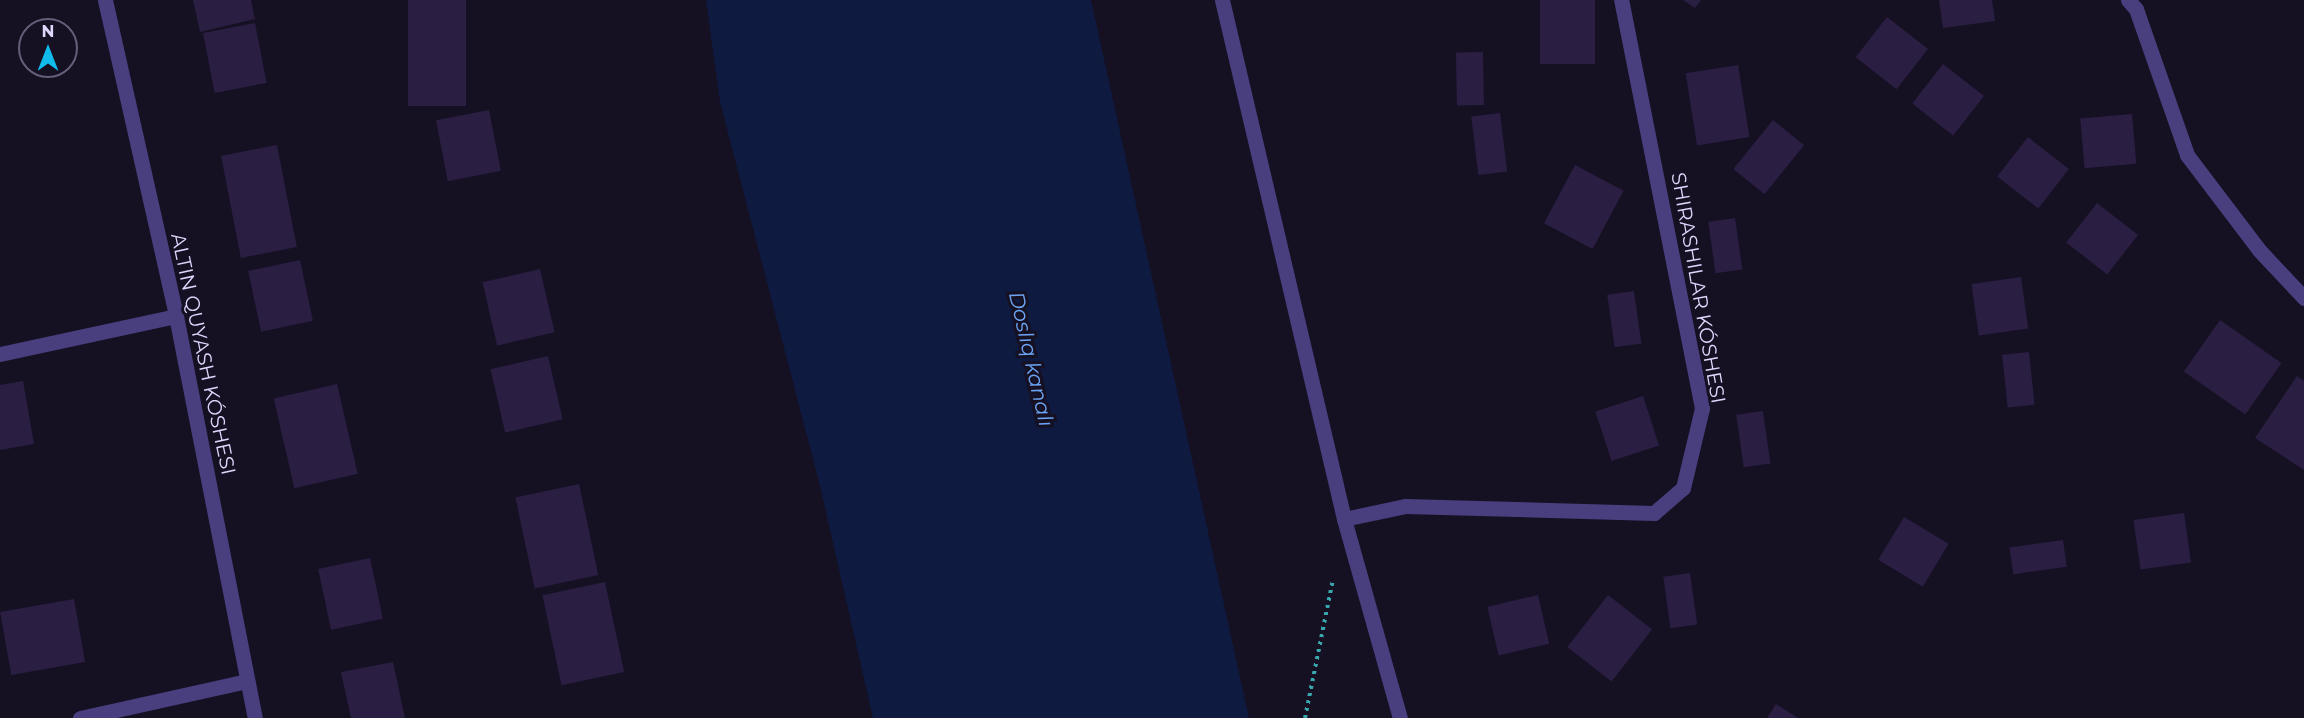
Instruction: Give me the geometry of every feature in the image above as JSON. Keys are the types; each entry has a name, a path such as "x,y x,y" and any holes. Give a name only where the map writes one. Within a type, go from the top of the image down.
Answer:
{"street":[{"path":"105,0 176,316 255,718"},
{"path":"1222,0 1344,519 1400,718"},
{"path":"1344,519 1405,506 1654,513 1683,488 1702,408 1621,0"},
{"path":"2128,0 2136,9 2187,155 2259,250 2304,298"},
{"path":"0,354 176,316"},
{"path":"80,718 247,681"}],"path":[{"path":"1305,718 1334,576"}],"water":[{"name":"Doslıq kanalı","path":"706,0 1091,0 1249,718 873,718 820,486 720,102"}],"building":[{"path":"193,0 251,0 255,19 200,32"},
{"path":"408,0 466,0 466,106 408,106"},
{"path":"1540,0 1595,0 1595,64 1540,64"},
{"path":"1683,0 1701,0 1695,8"},
{"path":"1939,0 1992,0 1995,21 1943,28"},
{"path":"1887,17 1928,49 1897,89 1856,57"},
{"path":"255,23 267,83 215,93 203,33"},
{"path":"1456,52 1483,52 1484,105 1457,105"},
{"path":"1943,64 1984,96 1953,135 1912,103"},
{"path":"1738,65 1749,137 1697,145 1686,73"},
{"path":"489,110 501,171 448,181 436,120"},
{"path":"1500,113 1507,172 1478,175 1471,117"},
{"path":"2132,114 2136,164 2085,168 2080,119"},
{"path":"1773,120 1804,145 1764,194 1733,169"},
{"path":"2028,137 2069,169 2038,208 1997,176"},
{"path":"277,145 297,247 241,258 221,156"},
{"path":"1575,165 1624,191 1593,249 1544,223"},
{"path":"2097,203 2138,235 2107,274 2066,242"},
{"path":"1735,218 1742,269 1715,273 1708,222"},
{"path":"300,260 313,321 261,332 248,271"},
{"path":"540,269 555,332 497,346 483,282"},
{"path":"2021,277 2028,328 1979,335 1971,284"},
{"path":"1634,291 1641,343 1615,347 1607,295"},
{"path":"2220,320 2281,363 2245,415 2184,372"},
{"path":"2029,352 2035,405 2008,408 2002,355"},
{"path":"548,356 563,419 505,433 491,369"},
{"path":"2297,376 2304,381 2304,470 2255,438"},
{"path":"23,381 34,444 0,450 0,385"},
{"path":"337,384 358,474 294,488 274,399"},
{"path":"1643,396 1659,445 1612,461 1595,411"},
{"path":"1763,411 1770,463 1744,467 1736,415"},
{"path":"579,484 598,575 535,588 515,498"},
{"path":"2184,513 2191,563 2140,570 2133,520"},
{"path":"1904,517 1949,544 1923,587 1878,560"},
{"path":"2063,540 2067,567 2013,574 2010,548"},
{"path":"370,558 383,619 331,630 318,569"},
{"path":"1690,573 1697,624 1670,628 1663,577"},
{"path":"605,582 624,672 562,685 542,595"},
{"path":"1538,595 1549,644 1499,655 1487,607"},
{"path":"1608,595 1652,629 1611,681 1567,647"},
{"path":"74,599 85,662 11,675 0,612"},
{"path":"393,662 405,718 351,718 341,672"},
{"path":"1776,704 1798,718 1767,718"}]}
